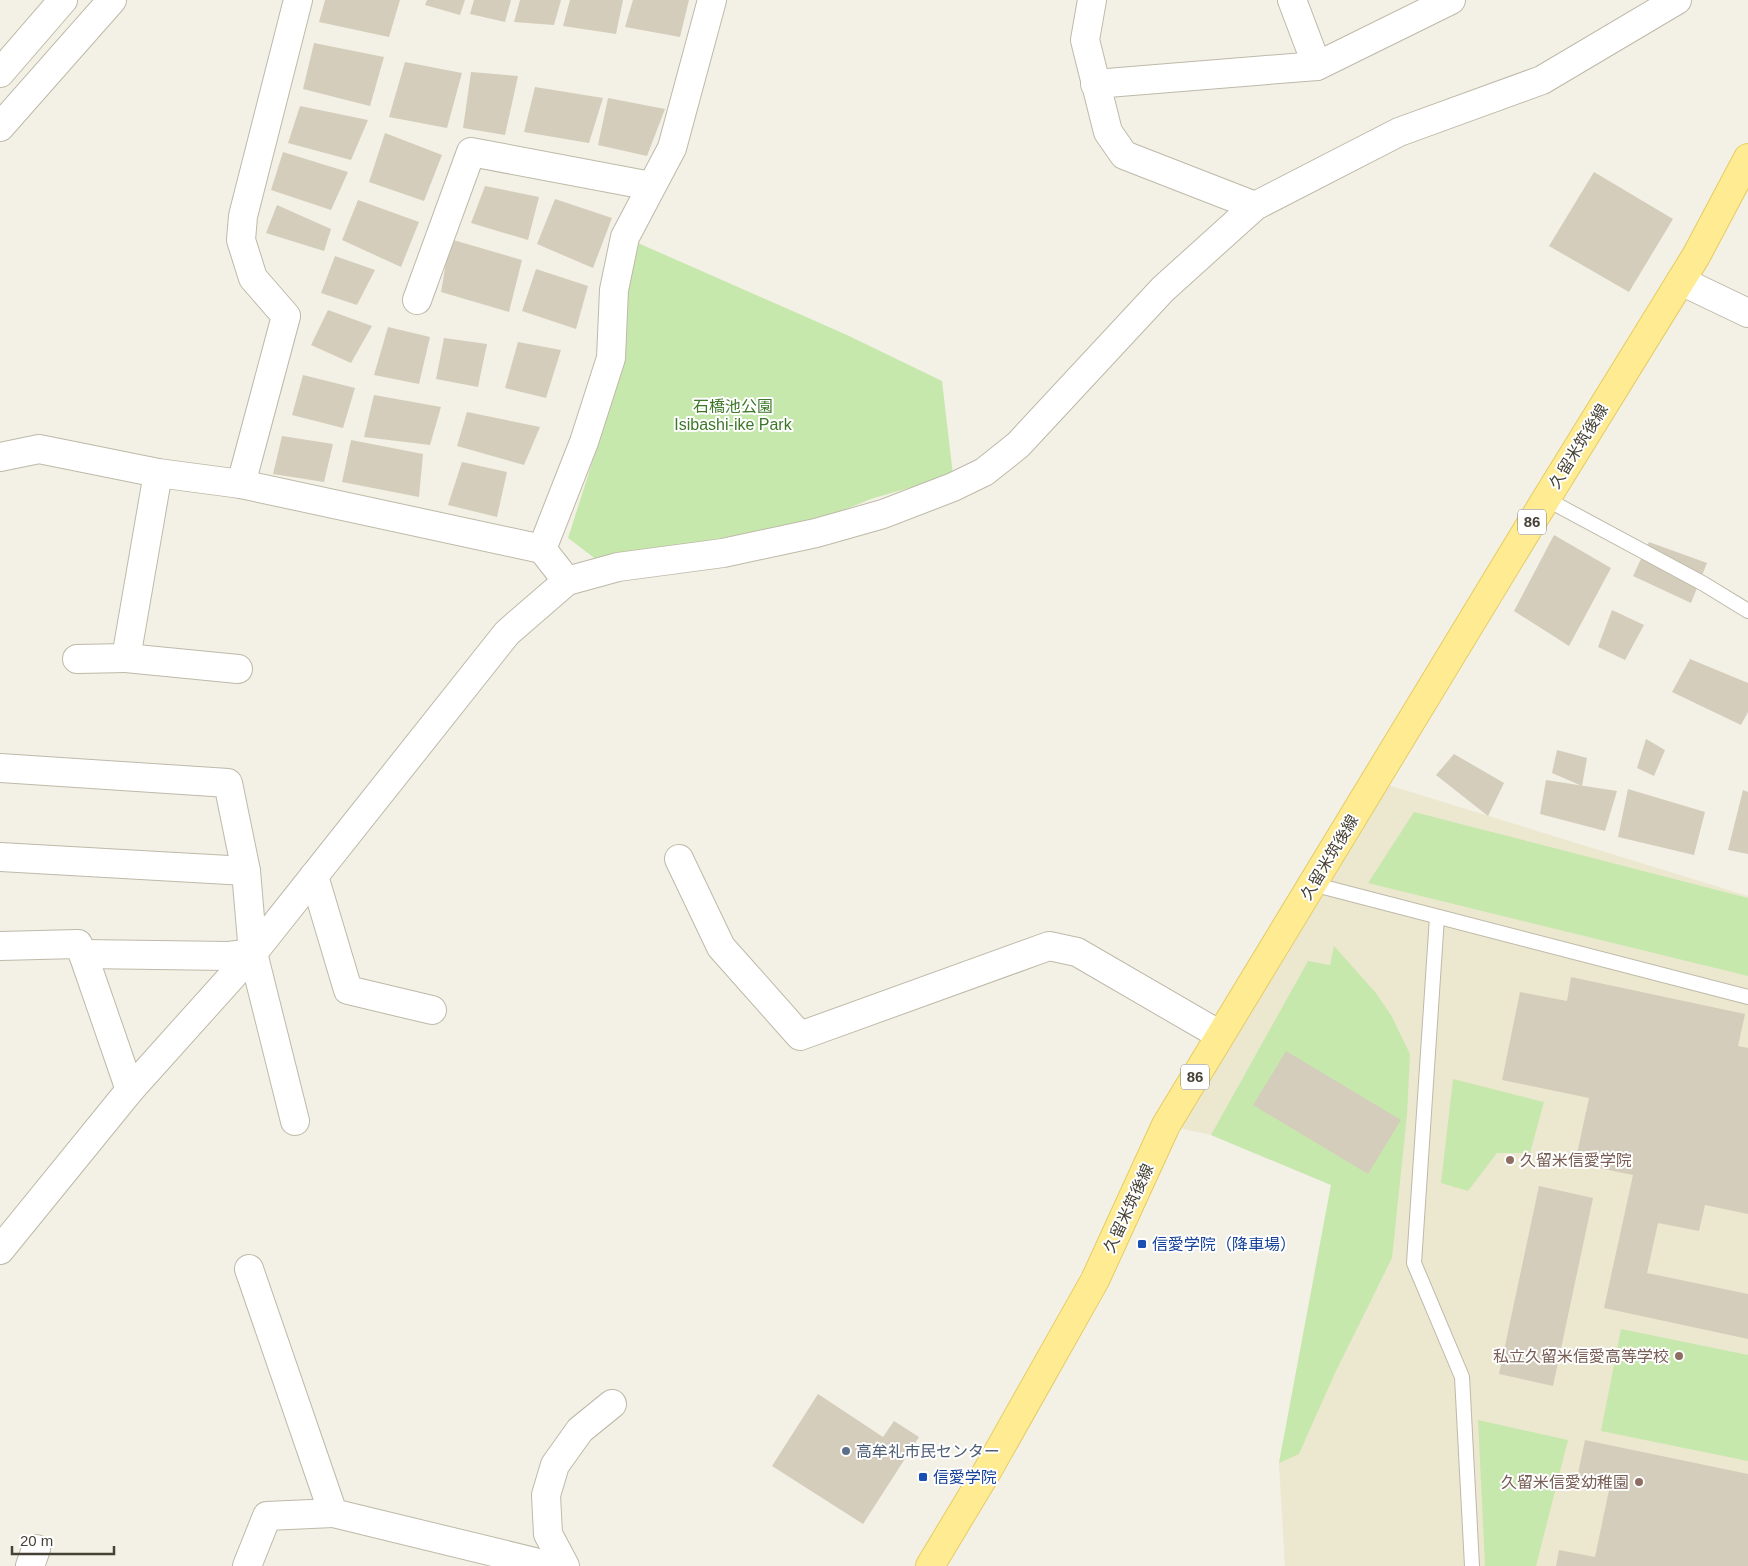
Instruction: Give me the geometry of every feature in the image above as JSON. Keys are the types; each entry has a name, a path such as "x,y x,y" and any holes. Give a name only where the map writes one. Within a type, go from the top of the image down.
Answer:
{"main road":[{"name":"久留米筑後線","path":"930,1566 989,1468 1095,1280 1166,1125 1546,499 1681,281 1748,158"}],"street":[{"path":"0,73 63,0"},
{"path":"0,127 112,0"},
{"path":"241,484 286,316 253,278 241,240 243,216 298,0"},
{"path":"542,549 584,442 611,358 614,290 625,237 672,148 712,0"},
{"path":"1092,0 1084,40 1108,132 1124,155 1255,206"},
{"path":"1292,0 1317,66"},
{"path":"3,1239 130,1090 253,953 507,633 567,581 618,567 724,553 816,533 883,514 953,487 984,472 1018,445 1163,288 1255,206 1399,132 1542,80 1677,0"},
{"path":"1096,84 1317,66 1448,1"},
{"path":"417,300 471,152 651,186"},
{"path":"1681,281 1748,313"},
{"path":"0,457 39,449 158,473 241,484 542,549 567,581"},
{"path":"126,658 158,473"},
{"path":"77,659 126,658 238,669"},
{"path":"0,768 228,783 246,871 253,953 295,1121"},
{"path":"0,857 246,871"},
{"path":"679,859 721,947 800,1036 1049,946 1077,952 1220,1035"},
{"path":"314,876 348,990 432,1010"},
{"path":"0,946 78,944 130,1090"},
{"path":"83,954 230,956 253,953"},
{"path":"248,1269 333,1514"},
{"path":"565,1566 548,1534 546,1495 555,1465 580,1430 612,1404"},
{"path":"247,1566 267,1516 333,1514 551,1566"}],"lane":[{"path":"1546,499 1704,584 1748,611"},
{"path":"1312,884 1748,997"},
{"path":"1437,917 1414,1263 1462,1377 1472,1566"}],"shaded area":[{"name":"久留米信愛学院","path":"1375,781 1748,896 1748,1566 1285,1566 1279,1463 1331,1185 1211,1135 1166,1125"}],"green space":[{"name":"石橋池公園 Isibashi-ike Park","path":"638,243 847,335 942,381 953,475 871,499 817,521 597,560 568,538 623,366 629,278"},
{"path":"1414,812 1748,898 1748,976 1368,883"},
{"path":"1334,946 1375,992 1391,1015 1410,1054 1407,1115 1392,1258 1335,1373 1299,1454 1279,1463 1331,1185 1211,1135 1308,961 1330,965"},
{"path":"1453,1079 1544,1102 1530,1153 1497,1153 1468,1191 1441,1183"},
{"path":"1621,1329 1748,1355 1748,1461 1601,1431"},
{"path":"1478,1420 1568,1440 1536,1566 1485,1566"}],"building":[{"path":"325,0 400,0 389,37 319,22"},
{"path":"427,0 465,0 460,15 425,5"},
{"path":"474,0 511,0 505,22 470,14"},
{"path":"520,0 561,0 554,25 514,22"},
{"path":"570,0 623,0 616,34 563,26"},
{"path":"633,0 689,0 680,37 625,27"},
{"path":"314,43 384,57 370,106 303,89"},
{"path":"405,62 462,73 447,128 389,117"},
{"path":"471,72 518,76 505,135 463,128"},
{"path":"535,87 603,98 589,143 524,132"},
{"path":"608,98 665,109 647,156 598,145"},
{"path":"300,106 368,120 351,160 288,143"},
{"path":"385,133 442,155 424,201 369,182"},
{"path":"283,152 348,172 331,210 271,190"},
{"path":"1594,172 1673,219 1629,292 1549,246"},
{"path":"485,186 539,197 528,240 471,223"},
{"path":"555,199 612,218 593,268 537,244"},
{"path":"358,200 419,222 401,267 342,240"},
{"path":"277,205 331,229 324,251 266,233"},
{"path":"450,239 522,260 509,312 441,292"},
{"path":"335,256 375,270 357,305 321,293"},
{"path":"536,269 588,286 576,329 522,311"},
{"path":"328,310 372,326 351,363 311,345"},
{"path":"388,327 430,337 419,384 374,375"},
{"path":"444,338 487,344 478,387 436,379"},
{"path":"518,342 561,350 546,398 505,388"},
{"path":"303,375 355,388 343,428 292,415"},
{"path":"374,395 441,407 430,445 364,437"},
{"path":"467,412 540,427 524,465 457,446"},
{"path":"282,436 333,444 324,482 273,474"},
{"path":"351,440 423,454 419,497 342,482"},
{"path":"462,462 507,472 497,517 448,505"},
{"path":"1554,535 1611,568 1569,646 1514,611"},
{"path":"1649,542 1707,563 1691,603 1633,576"},
{"path":"1612,610 1644,625 1625,660 1598,647"},
{"path":"1690,659 1748,683 1748,712 1741,725 1672,692"},
{"path":"1646,739 1665,750 1654,776 1637,768"},
{"path":"1557,750 1587,758 1582,786 1552,773"},
{"path":"1454,754 1504,783 1488,816 1436,775"},
{"path":"1546,780 1617,791 1605,831 1540,814"},
{"path":"1628,789 1705,812 1694,855 1618,837"},
{"path":"1743,790 1748,792 1748,854 1728,850"},
{"path":"1571,977 1745,1014 1738,1046 1748,1048 1748,1214 1705,1205 1699,1231 1658,1223 1647,1273 1748,1294 1748,1339 1604,1308 1633,1175 1575,1163 1589,1098 1502,1080 1520,992 1567,1001"},
{"path":"1286,1051 1401,1120 1368,1174 1253,1105"},
{"path":"1539,1186 1593,1198 1553,1386 1499,1374"},
{"name":"高牟礼市民センター","path":"818,1394 883,1437 894,1421 919,1437 863,1524 772,1466"},
{"path":"1585,1440 1748,1474 1748,1566 1556,1566 1559,1550 1595,1557 1609,1490 1576,1483"}],"place":[{"name":"久留米信愛学院","path":"1510,1160"},
{"name":"信愛学院（降車場）","path":"1142,1244"},
{"name":"私立久留米信愛高等学校","path":"1679,1356"},
{"name":"高牟礼市民センター","path":"846,1451"},
{"name":"信愛学院","path":"923,1477"},
{"name":"久留米信愛幼稚園","path":"1639,1482"}]}
